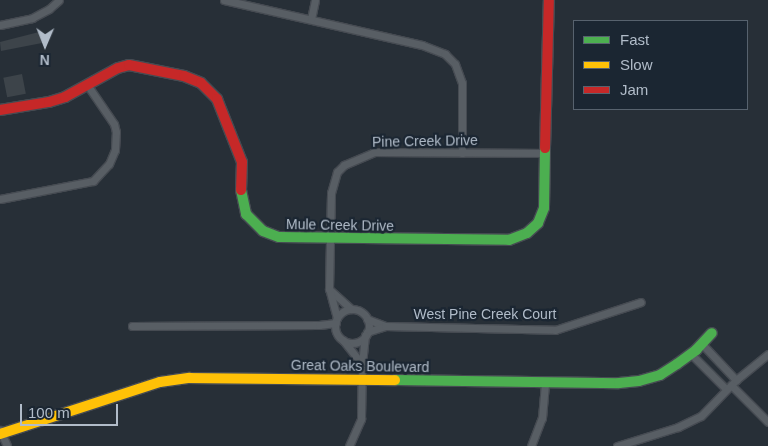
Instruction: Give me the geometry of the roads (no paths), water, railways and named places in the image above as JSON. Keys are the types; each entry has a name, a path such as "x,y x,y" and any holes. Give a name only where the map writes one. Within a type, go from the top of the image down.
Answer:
{"street":[{"path":"0,25 32,18 49,9 59,0"},
{"path":"224,0 422,45 445,54 454,64 462,83 462,153"},
{"path":"311,19 315,0"},
{"name":"Mule Creek Drive","path":"0,110 49,102 88,86 118,68 129,65 184,76 201,83 217,99 237,145 242,162 241,189 243,206 251,221 263,232 279,238 415,241 509,240 518,238 538,223 544,208 549,0"},
{"path":"0,199 93,181 109,164 115,150 116,132 114,124 88,86"},
{"name":"Pine Creek Drive","path":"336,320 329,289 329,238 333,183 337,172 344,165 374,152 546,153"},
{"path":"329,289 352,309 361,312 367,319 362,364 361,419 349,446"},
{"name":"West Pine Creek Court","path":"367,319 385,326 555,330 640,302"},
{"path":"132,326 319,325 336,320 342,312 352,309"},
{"path":"336,320 340,337 362,364"},
{"path":"319,325 352,342 366,334"},
{"name":"West Pine Creek Court","path":"366,334 385,326"},
{"name":"Great Oaks Boulevard","path":"0,432 160,382 221,377 545,382 639,381 660,375 691,354 712,333"},
{"path":"702,344 731,385"},
{"path":"691,354 731,385 768,422"},
{"path":"617,446 678,427 701,416 731,385 768,354"},
{"path":"530,446 542,418 545,382"},
{"path":"0,432 7,446"}]}
